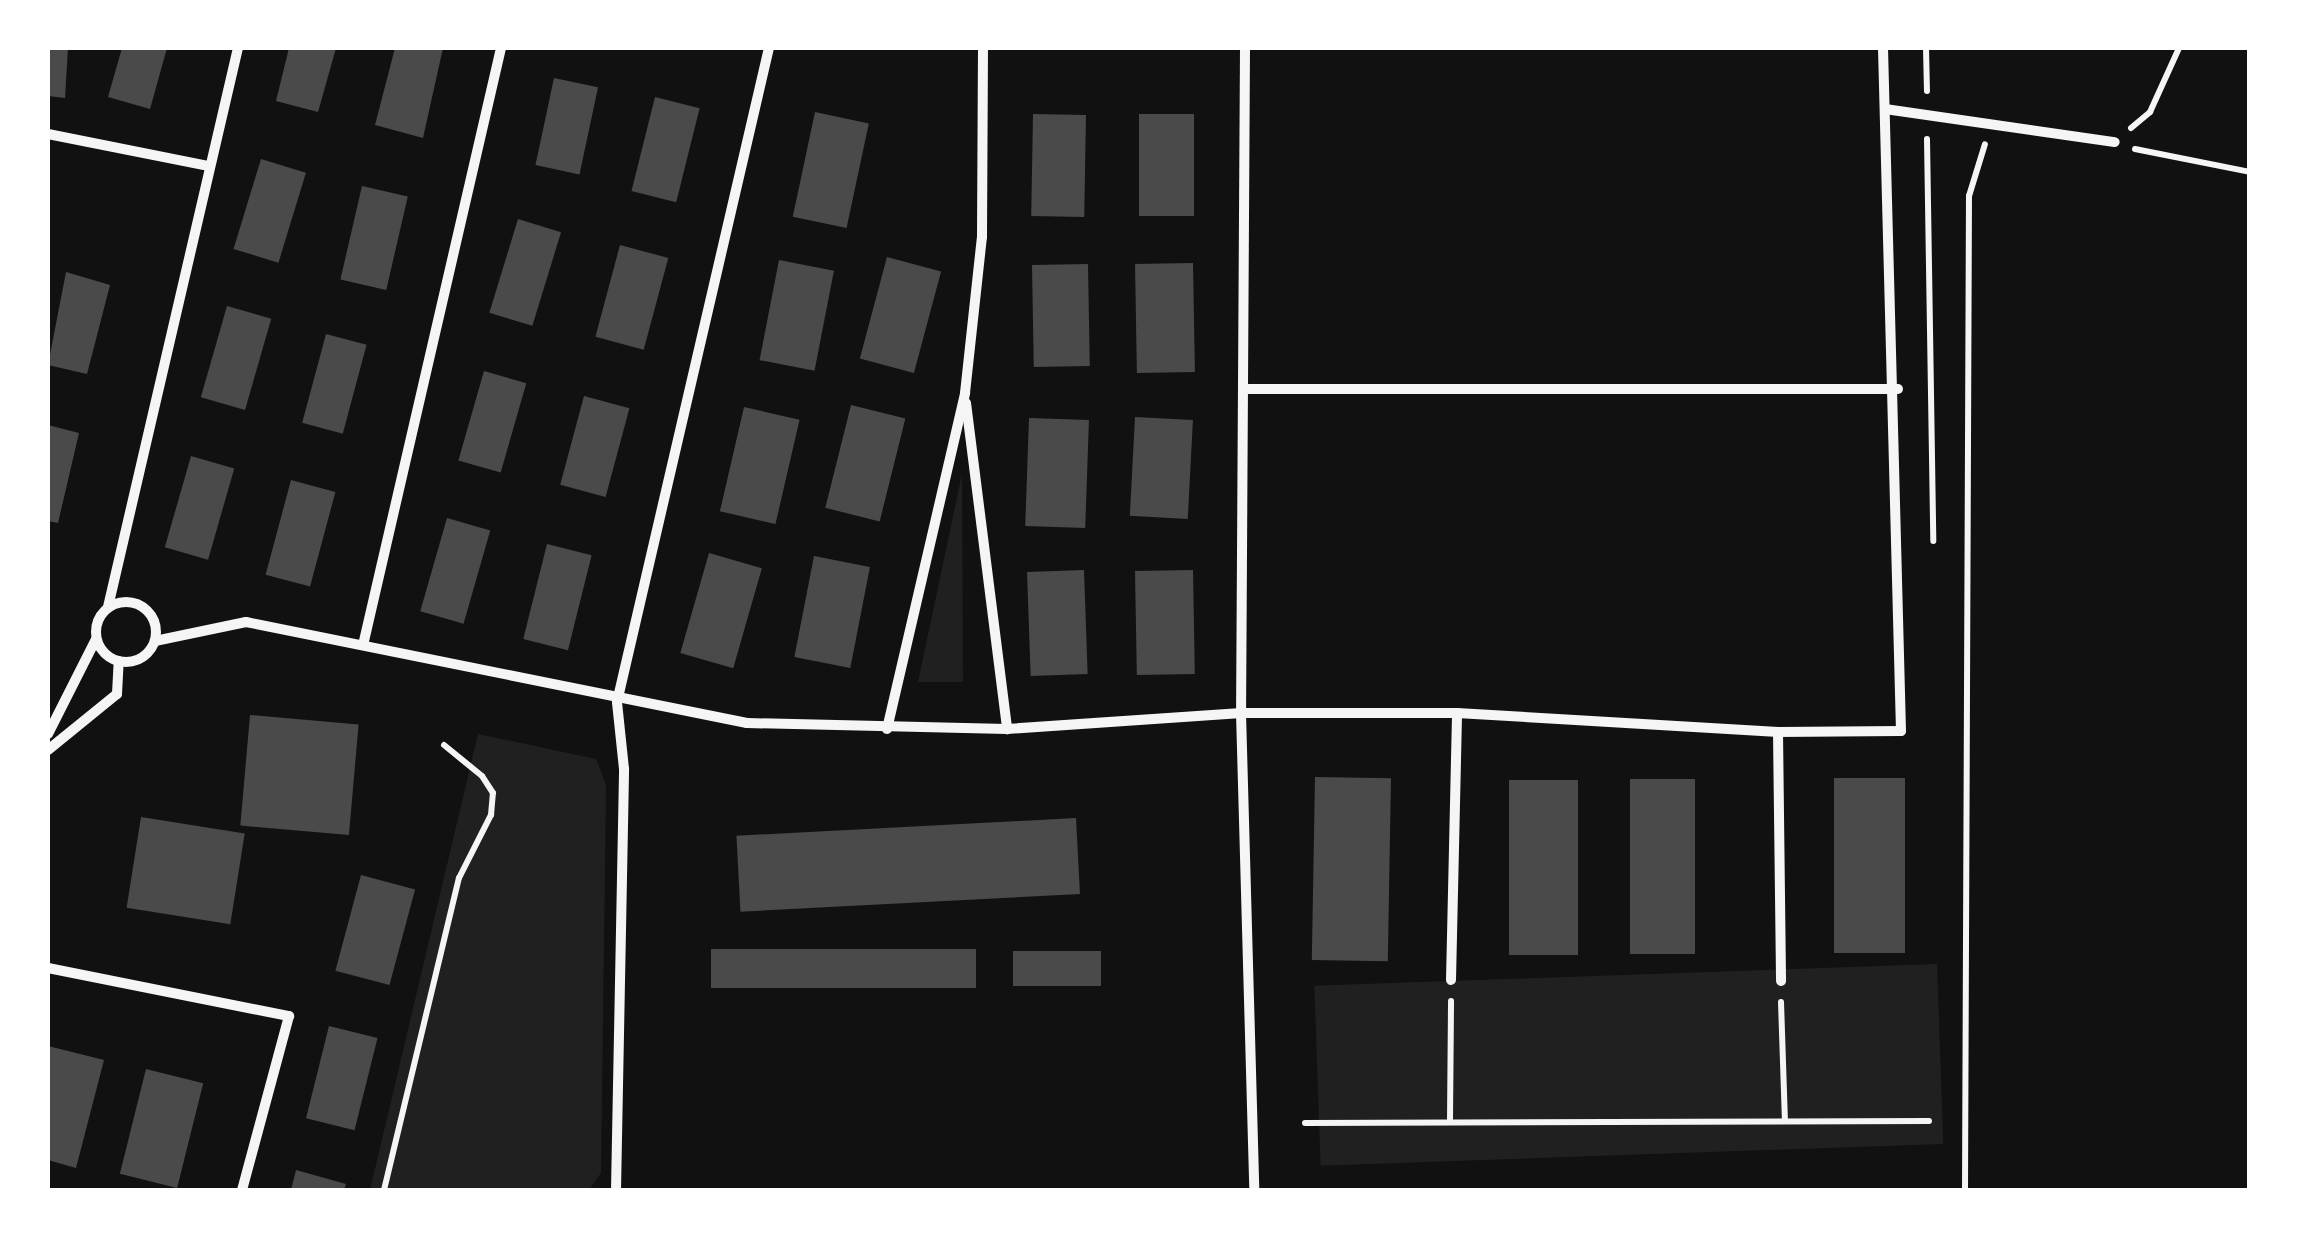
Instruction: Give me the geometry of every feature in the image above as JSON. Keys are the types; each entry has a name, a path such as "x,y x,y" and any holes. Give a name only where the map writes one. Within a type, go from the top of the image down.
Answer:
{"street":[{"path":"48,734 108,607 238,48"},
{"path":"364,642 501,48"},
{"path":"616,1190 624,769 617,702 770,48"},
{"path":"887,728 965,392 982,237 983,48"},
{"path":"1245,48 1246,389 1241,713 1254,1190"},
{"path":"96,639 119,661 137,661 155,641 246,622 364,642 617,702 747,722 1007,729 1241,713 1458,713 1778,732 1902,731 1898,389 1883,48"},
{"path":"1885,109 1927,110 2115,142"},
{"path":"48,134 208,166"},
{"path":"1246,389 1898,389"},
{"path":"965,392 1007,729"},
{"path":"108,607 144,607 155,641"},
{"path":"48,750 117,694 119,661"},
{"path":"1452,980 1458,713"},
{"path":"1778,732 1781,980"},
{"path":"48,968 289,1016 242,1190"}],"path":[{"path":"1926,48 1933,541"},
{"path":"2115,142 2150,112 2179,48"},
{"path":"1965,1190 1969,196 1991,120"},
{"path":"2115,142 2250,172"},
{"path":"384,1190 459,878 490,816 487,784 444,744"},
{"path":"1450,1120 1452,980"},
{"path":"1781,980 1784,1121"},
{"path":"1305,1124 1450,1120 1928,1121"}],"shaded area":[{"path":"962,474 963,682 918,682"},
{"path":"478,734 596,759 606,785 601,1173 589,1190 370,1190"},
{"path":"1937,964 1943,1144 1321,1166 1314,986"}],"building":[{"path":"48,48 68,48 65,98 48,96"},
{"path":"122,48 167,48 150,109 108,97"},
{"path":"289,48 336,48 318,112 276,101"},
{"path":"395,48 443,48 423,138 375,125"},
{"path":"554,78 598,87 580,174 535,165"},
{"path":"655,97 700,108 676,202 632,191"},
{"path":"815,112 869,123 847,228 793,217"},
{"path":"1033,114 1086,115 1084,217 1031,216"},
{"path":"1139,114 1194,114 1194,216 1139,216"},
{"path":"261,159 306,173 278,263 234,249"},
{"path":"362,186 408,197 386,290 340,280"},
{"path":"518,219 561,232 532,326 489,313"},
{"path":"620,245 668,258 644,350 595,337"},
{"path":"887,257 941,271 914,373 860,358"},
{"path":"779,260 834,271 815,371 760,360"},
{"path":"1193,263 1195,372 1137,373 1135,264"},
{"path":"1088,264 1090,366 1034,367 1032,265"},
{"path":"66,272 110,285 87,374 48,365"},
{"path":"227,306 271,319 245,410 201,397"},
{"path":"326,334 367,345 343,434 302,423"},
{"path":"484,371 526,383 501,473 458,460"},
{"path":"584,396 629,408 606,497 560,485"},
{"path":"851,405 905,419 880,521 825,508"},
{"path":"744,407 800,420 775,524 720,511"},
{"path":"1135,417 1193,420 1188,519 1130,516"},
{"path":"1029,418 1089,420 1085,528 1025,526"},
{"path":"48,425 79,433 58,523 48,521"},
{"path":"191,456 234,468 208,560 165,547"},
{"path":"291,480 335,492 310,587 266,575"},
{"path":"447,518 490,530 464,624 420,611"},
{"path":"547,544 592,555 568,650 523,639"},
{"path":"709,553 762,568 733,668 680,653"},
{"path":"814,556 870,567 850,668 794,657"},
{"path":"1084,570 1088,674 1031,676 1027,572"},
{"path":"1193,570 1195,674 1137,675 1135,571"},
{"path":"250,715 359,724 349,835 240,826"},
{"path":"1315,777 1391,778 1388,961 1312,960"},
{"path":"1834,778 1905,778 1905,953 1834,953"},
{"path":"1630,779 1695,779 1695,954 1630,954"},
{"path":"1509,780 1578,780 1578,955 1509,955"},
{"path":"141,817 245,833 230,924 127,908"},
{"path":"1076,818 1080,894 740,912 736,836"},
{"path":"361,875 415,889 389,985 335,971"},
{"path":"711,949 976,949 976,988 711,988"},
{"path":"1013,951 1101,951 1101,986 1013,986"},
{"path":"329,1026 378,1038 355,1130 306,1118"},
{"path":"48,1046 104,1060 76,1168 48,1160"},
{"path":"146,1069 203,1083 177,1188 120,1174"},
{"path":"296,1170 346,1184 344,1190 291,1190"}]}
